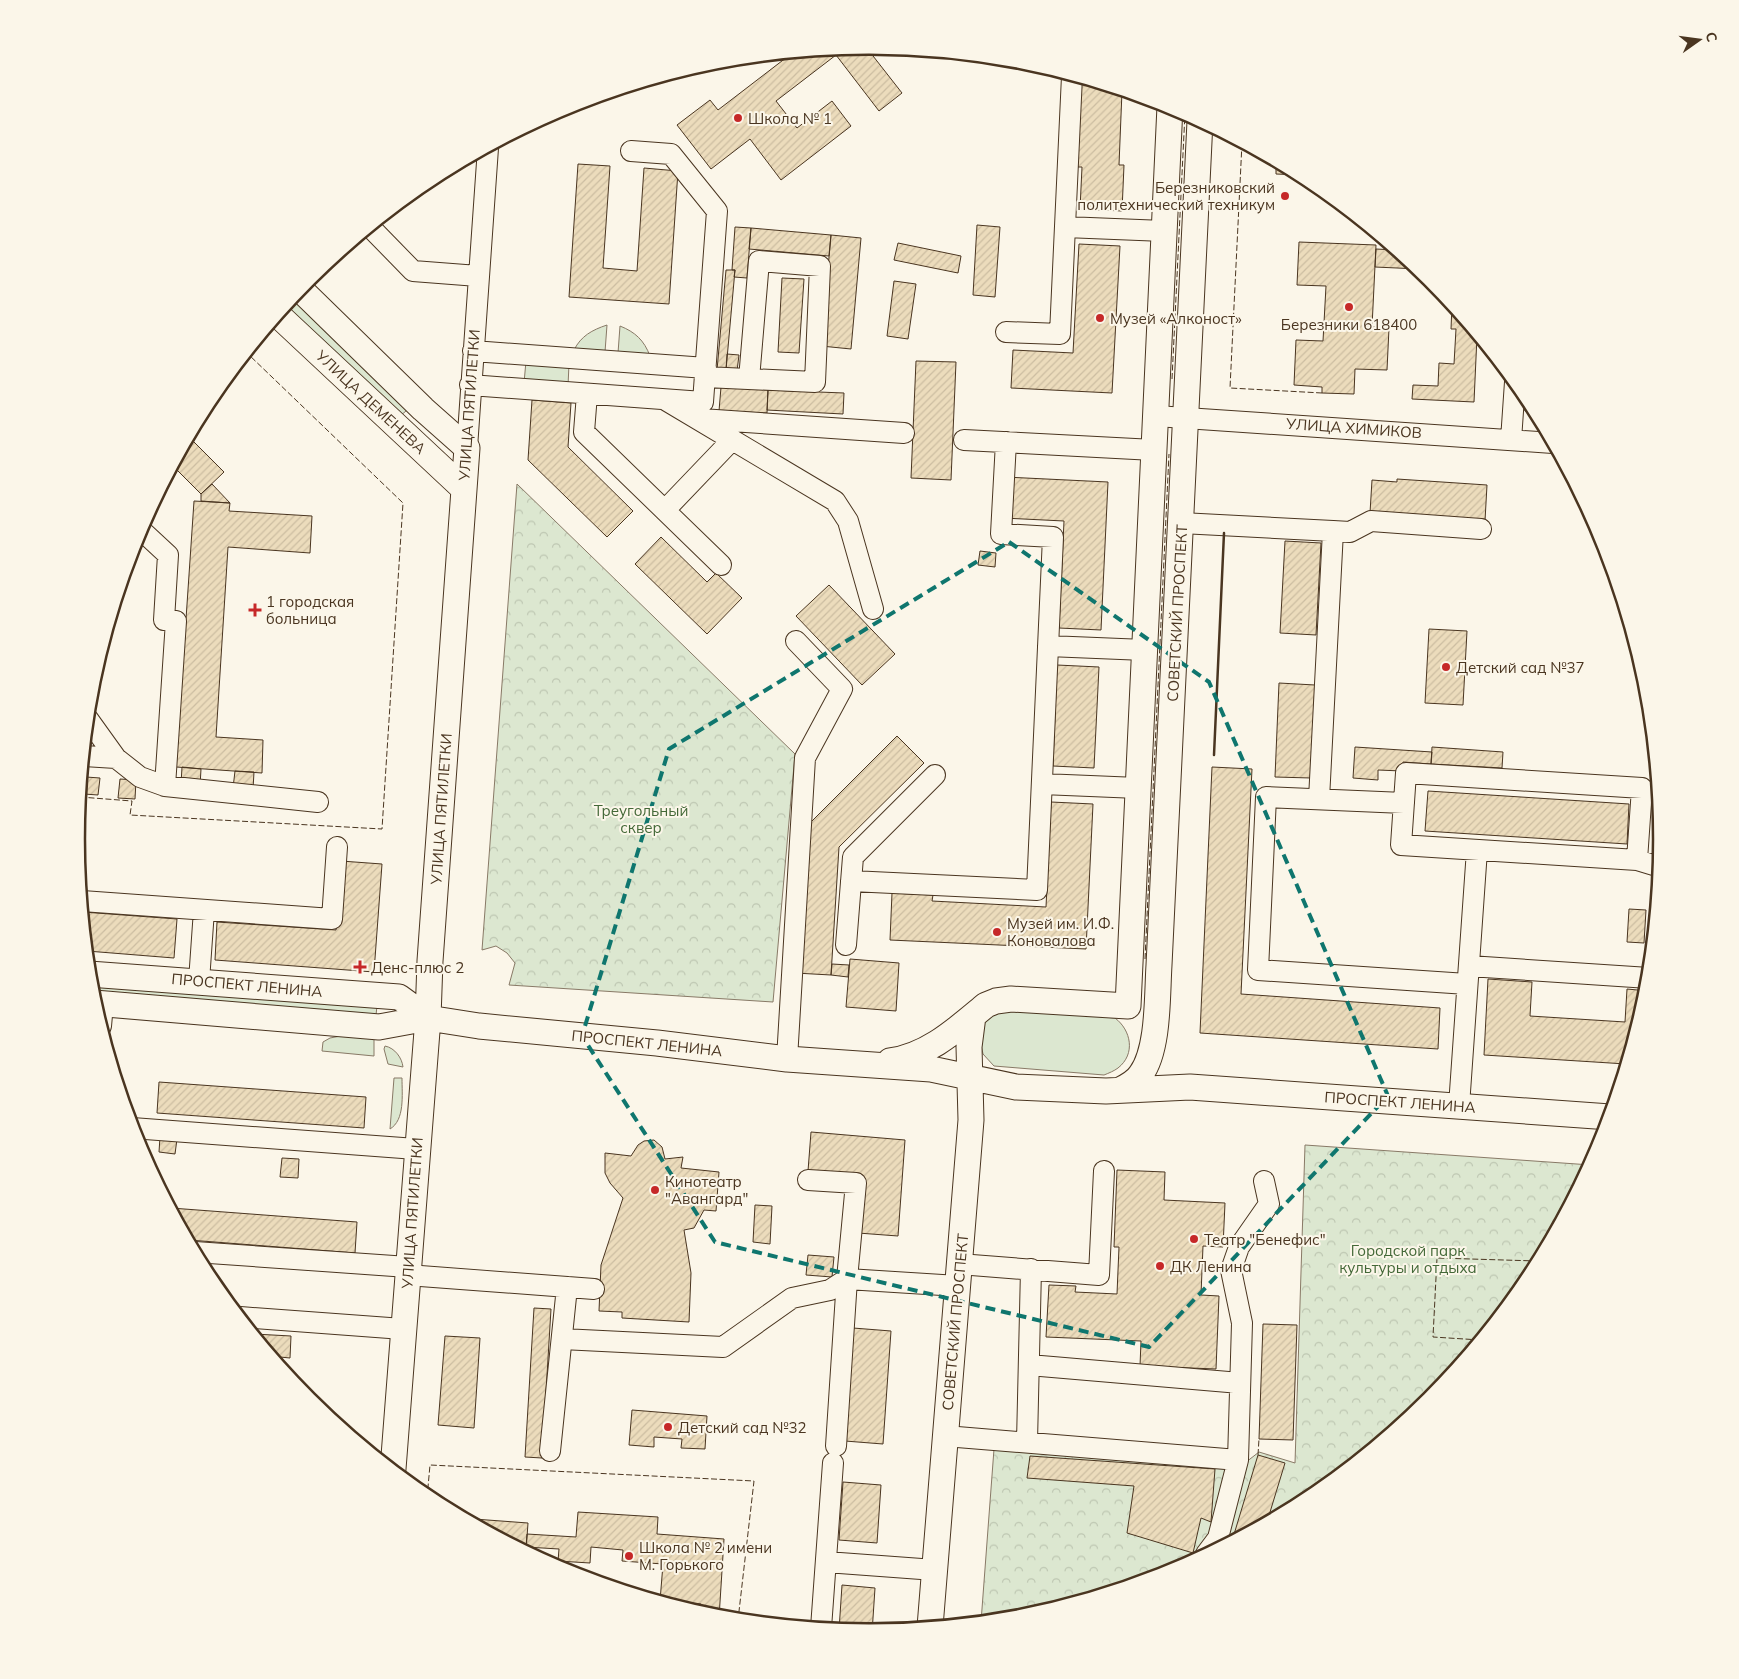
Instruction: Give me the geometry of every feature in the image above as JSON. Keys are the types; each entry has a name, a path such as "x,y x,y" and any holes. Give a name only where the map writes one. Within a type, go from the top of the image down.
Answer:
{"main road":[{"name":"СОВЕТСКИЙ ПРОСПЕКТ","path":"1128,1006 1170,115"},
{"name":"СОВЕТСКИЙ ПРОСПЕКТ","path":"1120,1090 1132,1084 1141,1076 1148,1063 1153,1043 1159,965 1200,129"},
{"name":"УЛИЦА ДЕМЕНЕВА","path":"306,295 423,409 467,448"},
{"name":"УЛИЦА ДЕМЕНЕВА","path":"283,319 464,489"},
{"name":"УЛИЦА ПЯТИЛЕТКИ","path":"393,1463 416,1149 428,1018 430,952 467,448"},
{"name":"ПРОСПЕКТ ЛЕНИНА","path":"97,974 399,997 428,1018"},
{"name":"ПРОСПЕКТ ЛЕНИНА","path":"868,1065 914,1056 932,1047 972,1016 996,1001 1010,999 1128,1006"},
{"path":"1128,1006 1176,1080 1190,1087"},
{"name":"ПРОСПЕКТ ЛЕНИНА","path":"104,1011 379,1027 428,1018 479,1026 657,1043 787,1059 931,1069 1016,1087 1120,1090 1190,1087 1603,1116"},
{"name":"СОВЕТСКИЙ ПРОСПЕКТ","path":"930,1621 971,1120 969,1047 972,1016"}],"street":[{"path":"1006,332 1060,334 1072,82"},
{"path":"470,385 703,402 717,211 671,154 631,151"},
{"name":"УЛИЦА ПЯТИЛЕТКИ","path":"467,448 487,155"},
{"path":"1065,226 1164,231"},
{"path":"374,232 413,271 478,276"},
{"path":"473,351 705,372 749,379 815,382 820,266 759,261 749,379"},
{"path":"1511,440 1514,393"},
{"path":"587,394 584,432 721,565"},
{"path":"663,399 835,501 848,521 873,609"},
{"name":"УЛИЦА ХИМИКОВ","path":"1156,416 1546,443"},
{"path":"697,419 904,432"},
{"path":"665,510 732,440"},
{"path":"964,440 1154,450"},
{"path":"851,881 1037,890 1054,536 1001,534 1006,442"},
{"path":"1181,523 1350,532 1371,521 1481,529"},
{"path":"1320,799 1333,531"},
{"path":"147,535 168,555 164,620 176,621 165,786"},
{"path":"787,1059 805,758 842,690 796,641"},
{"path":"1048,646 1145,650"},
{"path":"94,727 116,758 140,776 165,786 318,802"},
{"path":"90,756 116,758"},
{"path":"1637,860 1642,788 1406,773 1401,845 1637,860 1653,865"},
{"path":"846,945 853,857 935,775"},
{"path":"1042,784 1138,788"},
{"path":"1404,803 1266,797 1258,970 1641,978"},
{"path":"88,901 332,919 337,847"},
{"path":"1459,1106 1477,850"},
{"path":"199,981 204,910"},
{"path":"141,1129 416,1149"},
{"path":"562,1339 723,1347 792,1298 830,1290 848,1279 958,1275 1031,1269 1099,1275 1104,1171"},
{"path":"808,1180 856,1183 821,1622"},
{"path":"1213,1544 1218,1538 1238,1460 1242,1323 1231,1270 1239,1247 1268,1204 1264,1182"},
{"path":"203,1253 594,1290"},
{"path":"1027,1442 1031,1269"},
{"path":"550,1451 567,1287"},
{"path":"247,1318 403,1329"},
{"path":"1029,1365 1240,1383"},
{"path":"945,1436 1238,1460"},
{"path":"826,1562 934,1570"}],"highlighted area":[{"path":"1009,542 1209,682 1388,1096 1149,1347 715,1242 582,1036 669,749"}],"green space":[{"path":"302,298 408,407 400,416 290,312"},
{"path":"607,325 605,352 574,350 588,334"},
{"path":"620,326 638,337 645,345 650,356 618,353"},
{"path":"526,361 569,364 568,386 524,383"},
{"name":"Треугольный сквер","path":"517,484 795,754 773,1002 509,985 515,963 507,953 496,946 482,950"},
{"path":"99,985 377,1006 376,1015 100,992"},
{"path":"1007,1008 1115,1018 1128,1035 1129,1049 1127,1056 1118,1068 1104,1075 994,1066 983,1054 979,1035 987,1017"},
{"path":"346,1035 374,1037 374,1056 322,1051 323,1042 330,1038"},
{"path":"385,1046 397,1054 403,1067 388,1064"},
{"path":"394,1078 402,1078 402,1106 398,1120 390,1129"},
{"name":"Городской парк культуры и отдыха","path":"1305,1145 1583,1164 1549,1232 1522,1275 1492,1317 1459,1357 1424,1394 1387,1429 1347,1462 1305,1492 1262,1519 1170,1564 1122,1582 1073,1597 1023,1609 981,1616 994,1449 1241,1466 1259,1452 1295,1463"}],"building":[{"name":"Школа № 1","path":"872,55 902,93 879,111 837,56"},
{"name":"Школа № 1","path":"834,56 776,101 797,128 832,101 851,126 781,180 750,139 711,169 677,125 710,100 718,110 783,60"},
{"path":"1081,84 1122,97 1119,165 1124,165 1122,211 1080,209 1082,167 1077,167"},
{"path":"578,164 610,166 603,268 637,271 644,168 678,171 669,304 569,297"},
{"path":"1276,169 1285,174 1276,174"},
{"path":"977,225 1000,227 995,297 973,295"},
{"path":"735,227 751,228 747,278 734,277 735,270 732,270"},
{"path":"751,228 831,235 829,256 749,249"},
{"path":"831,235 861,238 851,349 821,346"},
{"name":"Березники 618400","path":"1299,242 1376,245 1372,327 1389,328 1387,370 1355,369 1354,394 1322,393 1322,387 1294,385 1296,340 1323,341 1326,286 1297,285"},
{"path":"898,243 961,256 958,273 894,260"},
{"path":"1079,244 1120,246 1112,393 1011,388 1013,350 1073,353"},
{"path":"1376,249 1386,250 1406,268 1375,267"},
{"path":"726,270 735,270 726,370 717,370"},
{"path":"782,278 804,279 799,353 778,352"},
{"path":"894,281 916,284 908,339 887,336"},
{"path":"1452,314 1477,343 1474,402 1412,399 1413,385 1438,386 1439,363 1454,364 1456,329 1451,329"},
{"path":"727,354 739,355 737,371 726,370"},
{"path":"916,361 956,362 951,480 911,478"},
{"path":"721,387 768,390 767,413 719,411"},
{"path":"768,390 844,393 843,414 767,410"},
{"path":"532,400 571,403 568,447 633,511 607,537 528,460"},
{"path":"193,441 224,472 201,494 178,471"},
{"path":"1005,477 1108,482 1101,630 1059,628 1064,521 1003,518"},
{"path":"1397,479 1487,485 1485,521 1370,513 1372,480 1397,482"},
{"path":"212,484 230,503 201,501 201,494"},
{"path":"194,501 230,503 229,511 312,516 310,553 228,547 216,737 263,740 262,773 176,767"},
{"path":"661,537 707,582 716,573 742,598 707,634 635,564"},
{"path":"1285,541 1321,543 1316,635 1280,633"},
{"path":"980,551 996,553 995,567 978,565"},
{"path":"829,585 895,654 862,685 796,616"},
{"name":"Детский сад №37","path":"1429,629 1467,631 1463,705 1425,703"},
{"path":"1057,665 1099,667 1094,768 1053,766"},
{"path":"1279,683 1315,685 1311,778 1275,777"},
{"path":"897,736 924,763 839,847 831,975 795,973 805,828"},
{"path":"1355,747 1432,752 1431,764 1403,762 1402,771 1378,770 1378,780 1353,778"},
{"path":"1432,747 1503,752 1502,768 1431,764"},
{"path":"182,767 201,769 200,786 181,784"},
{"path":"1212,767 1252,769 1241,994 1440,1008 1438,1049 1200,1033"},
{"path":"235,771 254,772 253,789 233,788"},
{"path":"88,777 100,778 98,795 87,794"},
{"path":"120,779 136,780 135,799 118,798"},
{"path":"1428,791 1629,804 1627,844 1425,831"},
{"path":"1051,802 1093,804 1086,949 890,940 892,893 933,895 932,901 1046,907"},
{"path":"341,861 382,864 374,972 215,960 217,922 336,930"},
{"path":"1629,909 1646,910 1644,943 1627,942"},
{"path":"89,912 177,919 174,958 93,952"},
{"path":"850,959 899,963 896,1011 846,1007"},
{"path":"832,964 849,965 848,977 831,975"},
{"path":"1488,979 1532,982 1530,1016 1625,1022 1627,989 1639,990 1621,1064 1484,1055"},
{"path":"159,1082 366,1097 364,1128 157,1113"},
{"path":"811,1132 905,1140 898,1236 858,1233 862,1175 808,1171"},
{"path":"160,1137 177,1139 175,1154 159,1152"},
{"path":"654,1140 662,1147 665,1159 683,1157 681,1168 719,1172 716,1211 704,1210 694,1228 684,1230 691,1273 689,1322 622,1318 622,1312 599,1311 601,1265 623,1198 610,1183 605,1173 605,1153 631,1156 638,1145 644,1141"},
{"path":"282,1158 299,1159 298,1178 280,1177"},
{"name":"ДК Ленина","path":"1117,1170 1165,1172 1164,1200 1225,1203 1223,1247 1203,1246 1201,1295 1219,1296 1216,1369 1140,1366 1141,1341 1046,1337 1049,1285 1076,1286 1075,1292 1117,1294 1119,1247 1114,1247"},
{"path":"755,1205 772,1206 770,1244 753,1242"},
{"path":"178,1209 357,1222 355,1253 195,1240"},
{"path":"808,1255 834,1257 832,1277 806,1275"},
{"path":"534,1308 551,1309 542,1458 525,1457"},
{"path":"1263,1324 1297,1325 1293,1440 1259,1439"},
{"path":"853,1328 891,1331 883,1444 845,1441"},
{"path":"261,1334 291,1336 290,1358 280,1357"},
{"path":"445,1336 480,1338 474,1428 438,1425"},
{"name":"Детский сад №32","path":"632,1410 707,1416 705,1449 681,1448 682,1439 654,1437 654,1447 629,1445"},
{"path":"1258,1455 1285,1463 1269,1514 1234,1533"},
{"path":"1030,1456 1215,1469 1211,1522 1201,1518 1193,1553 1127,1533 1134,1486 1027,1478"},
{"path":"843,1482 881,1485 877,1543 839,1540"},
{"name":"Школа № 2 имени М. Горького","path":"578,1512 658,1517 657,1534 724,1539 720,1610 660,1595 663,1564 622,1561 623,1550 591,1547 590,1563 563,1561 558,1559 559,1549 533,1547 526,1544 527,1534 576,1537"},
{"path":"477,1519 528,1523 526,1545"},
{"path":"842,1585 875,1588 873,1624 839,1623"}],"fence":[{"path":"1172,379 1185,122"},
{"path":"1242,149 1230,388 1322,393"},
{"path":"87,798 132,801 130,815 382,829 403,503 251,357"},
{"path":"1145,959 1169,454"},
{"path":"1473,1340 1433,1337 1437,1258 1531,1261"},
{"path":"1258,1455 1259,1439"},
{"path":"428,1488 430,1465 754,1481 739,1613"}],"wall":[{"path":"1214,755 1224,533"}],"place":[{"name":"Школа № 1","path":"738,118"},
{"name":"Березниковский политехнический техникум","path":"1285,196"},
{"name":"Березники 618400","path":"1349,307"},
{"name":"Музей «Алконост»","path":"1100,318"},
{"name":"1 городская больница","path":"255,610"},
{"name":"Детский сад №37","path":"1446,667"},
{"name":"Музей им. И.Ф. Коновалова","path":"997,932"},
{"name":"Денс-плюс 2","path":"360,967"},
{"name":"Кинотеатр \"Авангард\"","path":"655,1190"},
{"name":"Театр \"Бенефис\"","path":"1194,1239"},
{"name":"ДК Ленина","path":"1160,1266"},
{"name":"Детский сад №32","path":"668,1427"},
{"name":"Школа № 2 имени М. Горького","path":"629,1556"}]}
